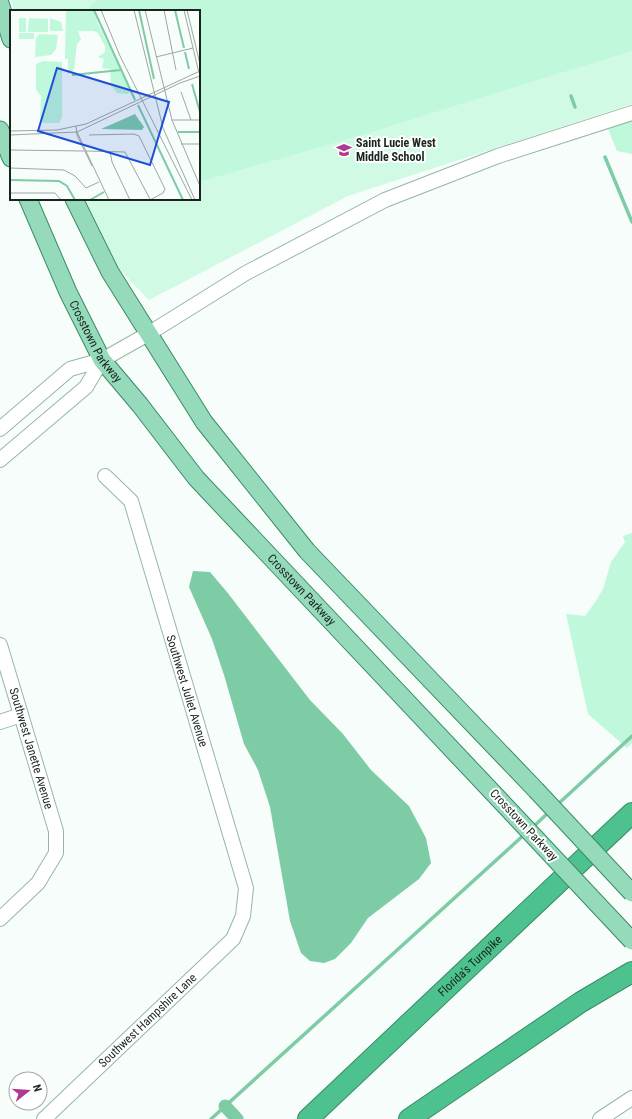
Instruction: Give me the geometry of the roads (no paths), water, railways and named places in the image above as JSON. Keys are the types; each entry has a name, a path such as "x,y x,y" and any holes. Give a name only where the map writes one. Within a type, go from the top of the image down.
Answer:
{"highway":[{"name":"Florida's Turnpike","path":"308,1119 632,813"},
{"path":"409,1119 582,1002 632,972"}],"main road":[{"path":"0,3 10,36"},
{"path":"0,130 10,155"},
{"name":"Crosstown Parkway","path":"28,200 68,292 102,360 140,405 196,478 632,941"},
{"path":"74,200 110,272 204,422 307,551 536,790 632,893"}],"street":[{"path":"0,429 70,369 102,360 148,334 246,273 385,200 498,156 632,113"},
{"path":"0,460 86,387 102,360"},
{"name":"Southwest Juliet Avenue","path":"105,476 131,501 246,888 242,916"},
{"name":"Southwest Janette Avenue","path":"0,644 56,831 56,853 38,883 0,920"},
{"path":"0,722 21,715"},
{"name":"Southwest Hampshire Lane","path":"44,1119 233,939 242,916"},
{"path":"600,1119 632,1098"}],"waterway":[{"path":"571,96 575,107"},
{"path":"605,157 632,222"},
{"path":"557,805 632,736"},
{"path":"532,828 549,812"},
{"path":"211,1119 526,833"},
{"path":"225,1106 237,1119"}],"place":[{"name":"Saint Lucie West Middle School","path":"344,150"}]}
